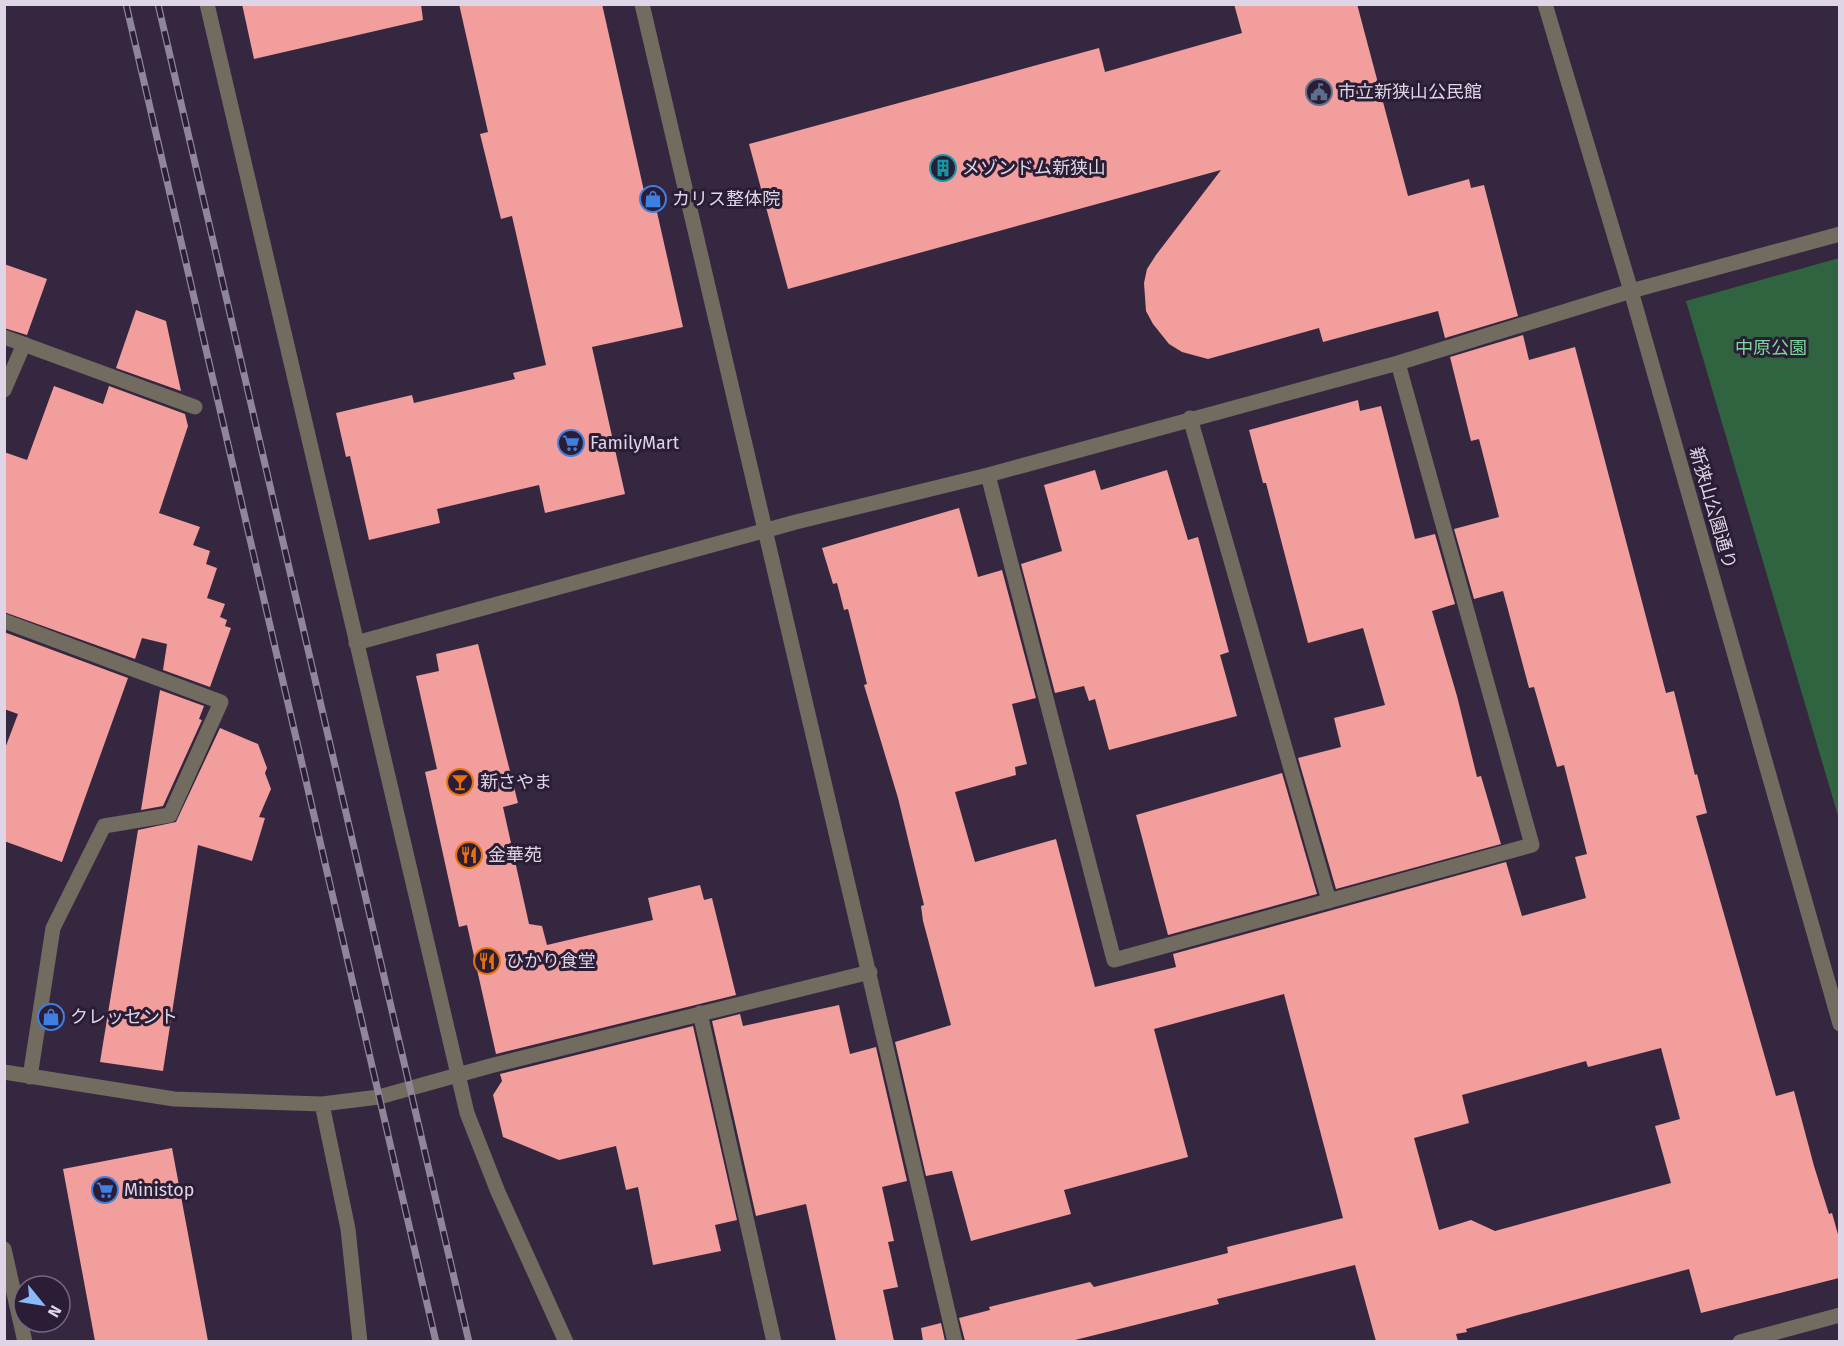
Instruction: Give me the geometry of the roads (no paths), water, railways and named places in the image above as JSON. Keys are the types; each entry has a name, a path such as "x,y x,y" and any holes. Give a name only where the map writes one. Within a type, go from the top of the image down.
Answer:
{"street":[{"path":"207,4 467,1113 498,1192 566,1341"},
{"path":"642,4 956,1341"},
{"name":"新狭山公園通り","path":"1545,4 1631,291 1839,1024"},
{"path":"356,643 1398,363 1631,291 1839,234"},
{"path":"4,337 195,407"},
{"path":"4,390 24,344"},
{"path":"988,475 1114,960 1329,902 1532,845 1398,363"},
{"path":"1190,418 1329,902"},
{"path":"4,621 221,702 170,815 104,826 53,928 30,1077"},
{"path":"4,1072 174,1100 322,1104 379,1096 700,1013 870,972"},
{"path":"700,1013 774,1341"},
{"path":"322,1104 348,1229 360,1341"},
{"path":"4,1249 25,1341"},
{"path":"1740,1341 1839,1315"}],"railway":[{"path":"126,4 436,1342"},
{"path":"158,4 469,1342"}],"place":[{"name":"市立新狭山公民館","path":"1319,92"},
{"name":"メゾンドム新狭山","path":"943,168"},
{"name":"カリス整体院","path":"653,199"},
{"name":"FamilyMart","path":"571,443"},
{"name":"新さやま","path":"460,782"},
{"name":"金華苑","path":"469,855"},
{"name":"ひかり食堂","path":"487,961"},
{"name":"クレッセント","path":"51,1017"},
{"name":"Ministop","path":"105,1190"}],"park label":[{"name":"中原公園","path":"1771,348"}]}
